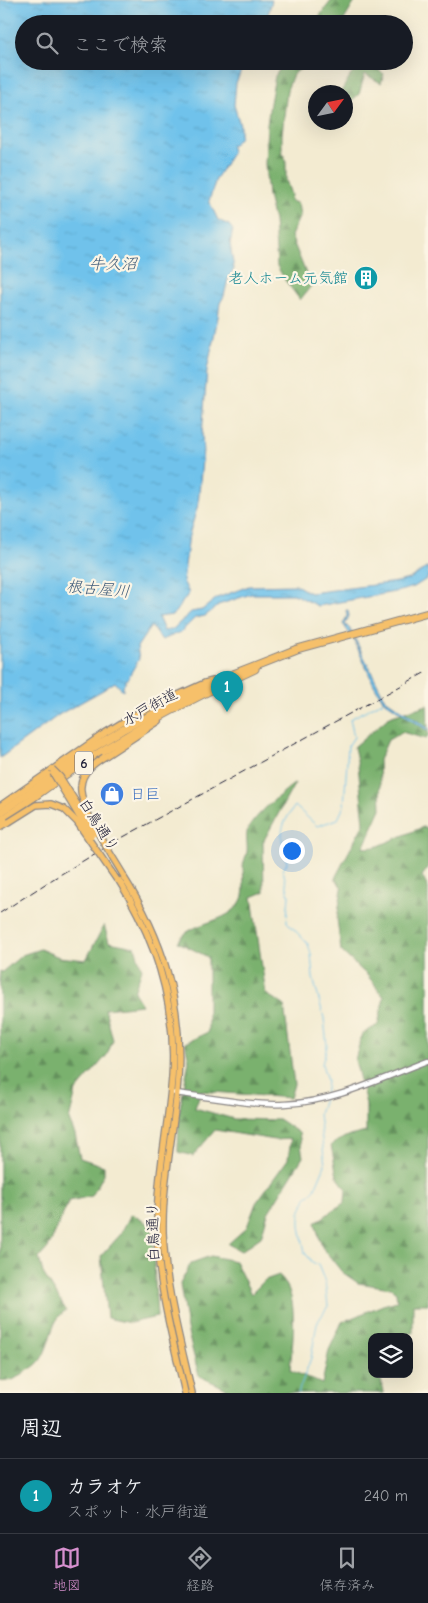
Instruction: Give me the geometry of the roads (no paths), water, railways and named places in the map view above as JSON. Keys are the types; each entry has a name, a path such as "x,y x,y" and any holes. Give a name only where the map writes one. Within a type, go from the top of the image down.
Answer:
{"highway":[{"name":"水戸街道","path":"0,813 72,761 122,730 218,680 297,649 428,613"},
{"name":"水戸街道","path":"0,821 68,773 120,740 173,710 255,669 327,641"}],"main road":[{"path":"0,806 105,733 138,714 205,683 218,680"},
{"path":"121,878 86,810 80,787 84,775 92,766 173,710"},
{"name":"白鳥通り","path":"52,769 60,777 128,890 154,950 169,1004 174,1093 164,1192 163,1233 170,1296 192,1393"},
{"path":"0,827 36,805 51,804 64,809 77,822 121,878"},
{"name":"白鳥通り","path":"174,1093 158,1191 157,1234 163,1296 185,1393"}],"street":[{"path":"174,1093 288,1104 315,1101 428,1061"}],"water":[{"name":"牛久沼","path":"0,0 272,0 267,15 15,15 15,70 241,70 236,83 234,105 240,125 240,137 231,147 232,153 216,179 209,201 218,220 229,225 233,230 230,244 234,269 228,279 224,296 220,303 207,370 198,505 189,535 183,581 189,593 173,615 158,617 164,631 173,629 191,612 202,610 217,598 249,586 296,585 310,593 397,582 409,579 428,567 428,578 414,587 400,591 318,606 294,594 251,594 221,604 205,616 195,618 181,632 162,640 151,626 137,647 139,659 123,686 123,691 115,682 60,714 0,758"},
{"path":"346,610 348,610 349,616 345,624 350,629 385,699 428,728 428,731 383,700 374,685 354,640 343,624 347,616"}],"waterway":[{"path":"287,916 289,896 283,870 287,863 282,839 285,821 295,806 317,826 338,819 344,806 348,746 354,737 350,719 384,701"},
{"path":"287,919 287,922 308,944 311,954 313,978 324,1018 327,1046 322,1064 327,1081 325,1096"},
{"path":"298,1393 311,1358 317,1323 328,1306 325,1282 318,1265 312,1262 305,1253 300,1226 300,1213 306,1198 315,1189 325,1165 319,1114 324,1099"}],"railway":[{"path":"0,913 116,841 428,671"}],"place":[{"name":"老人ホーム元気館","path":"366,278"},
{"name":"カラオケ","path":"227,712"},
{"name":"日巨","path":"112,794"}],"water label":[{"name":"根古屋川","path":"98,589"}]}
